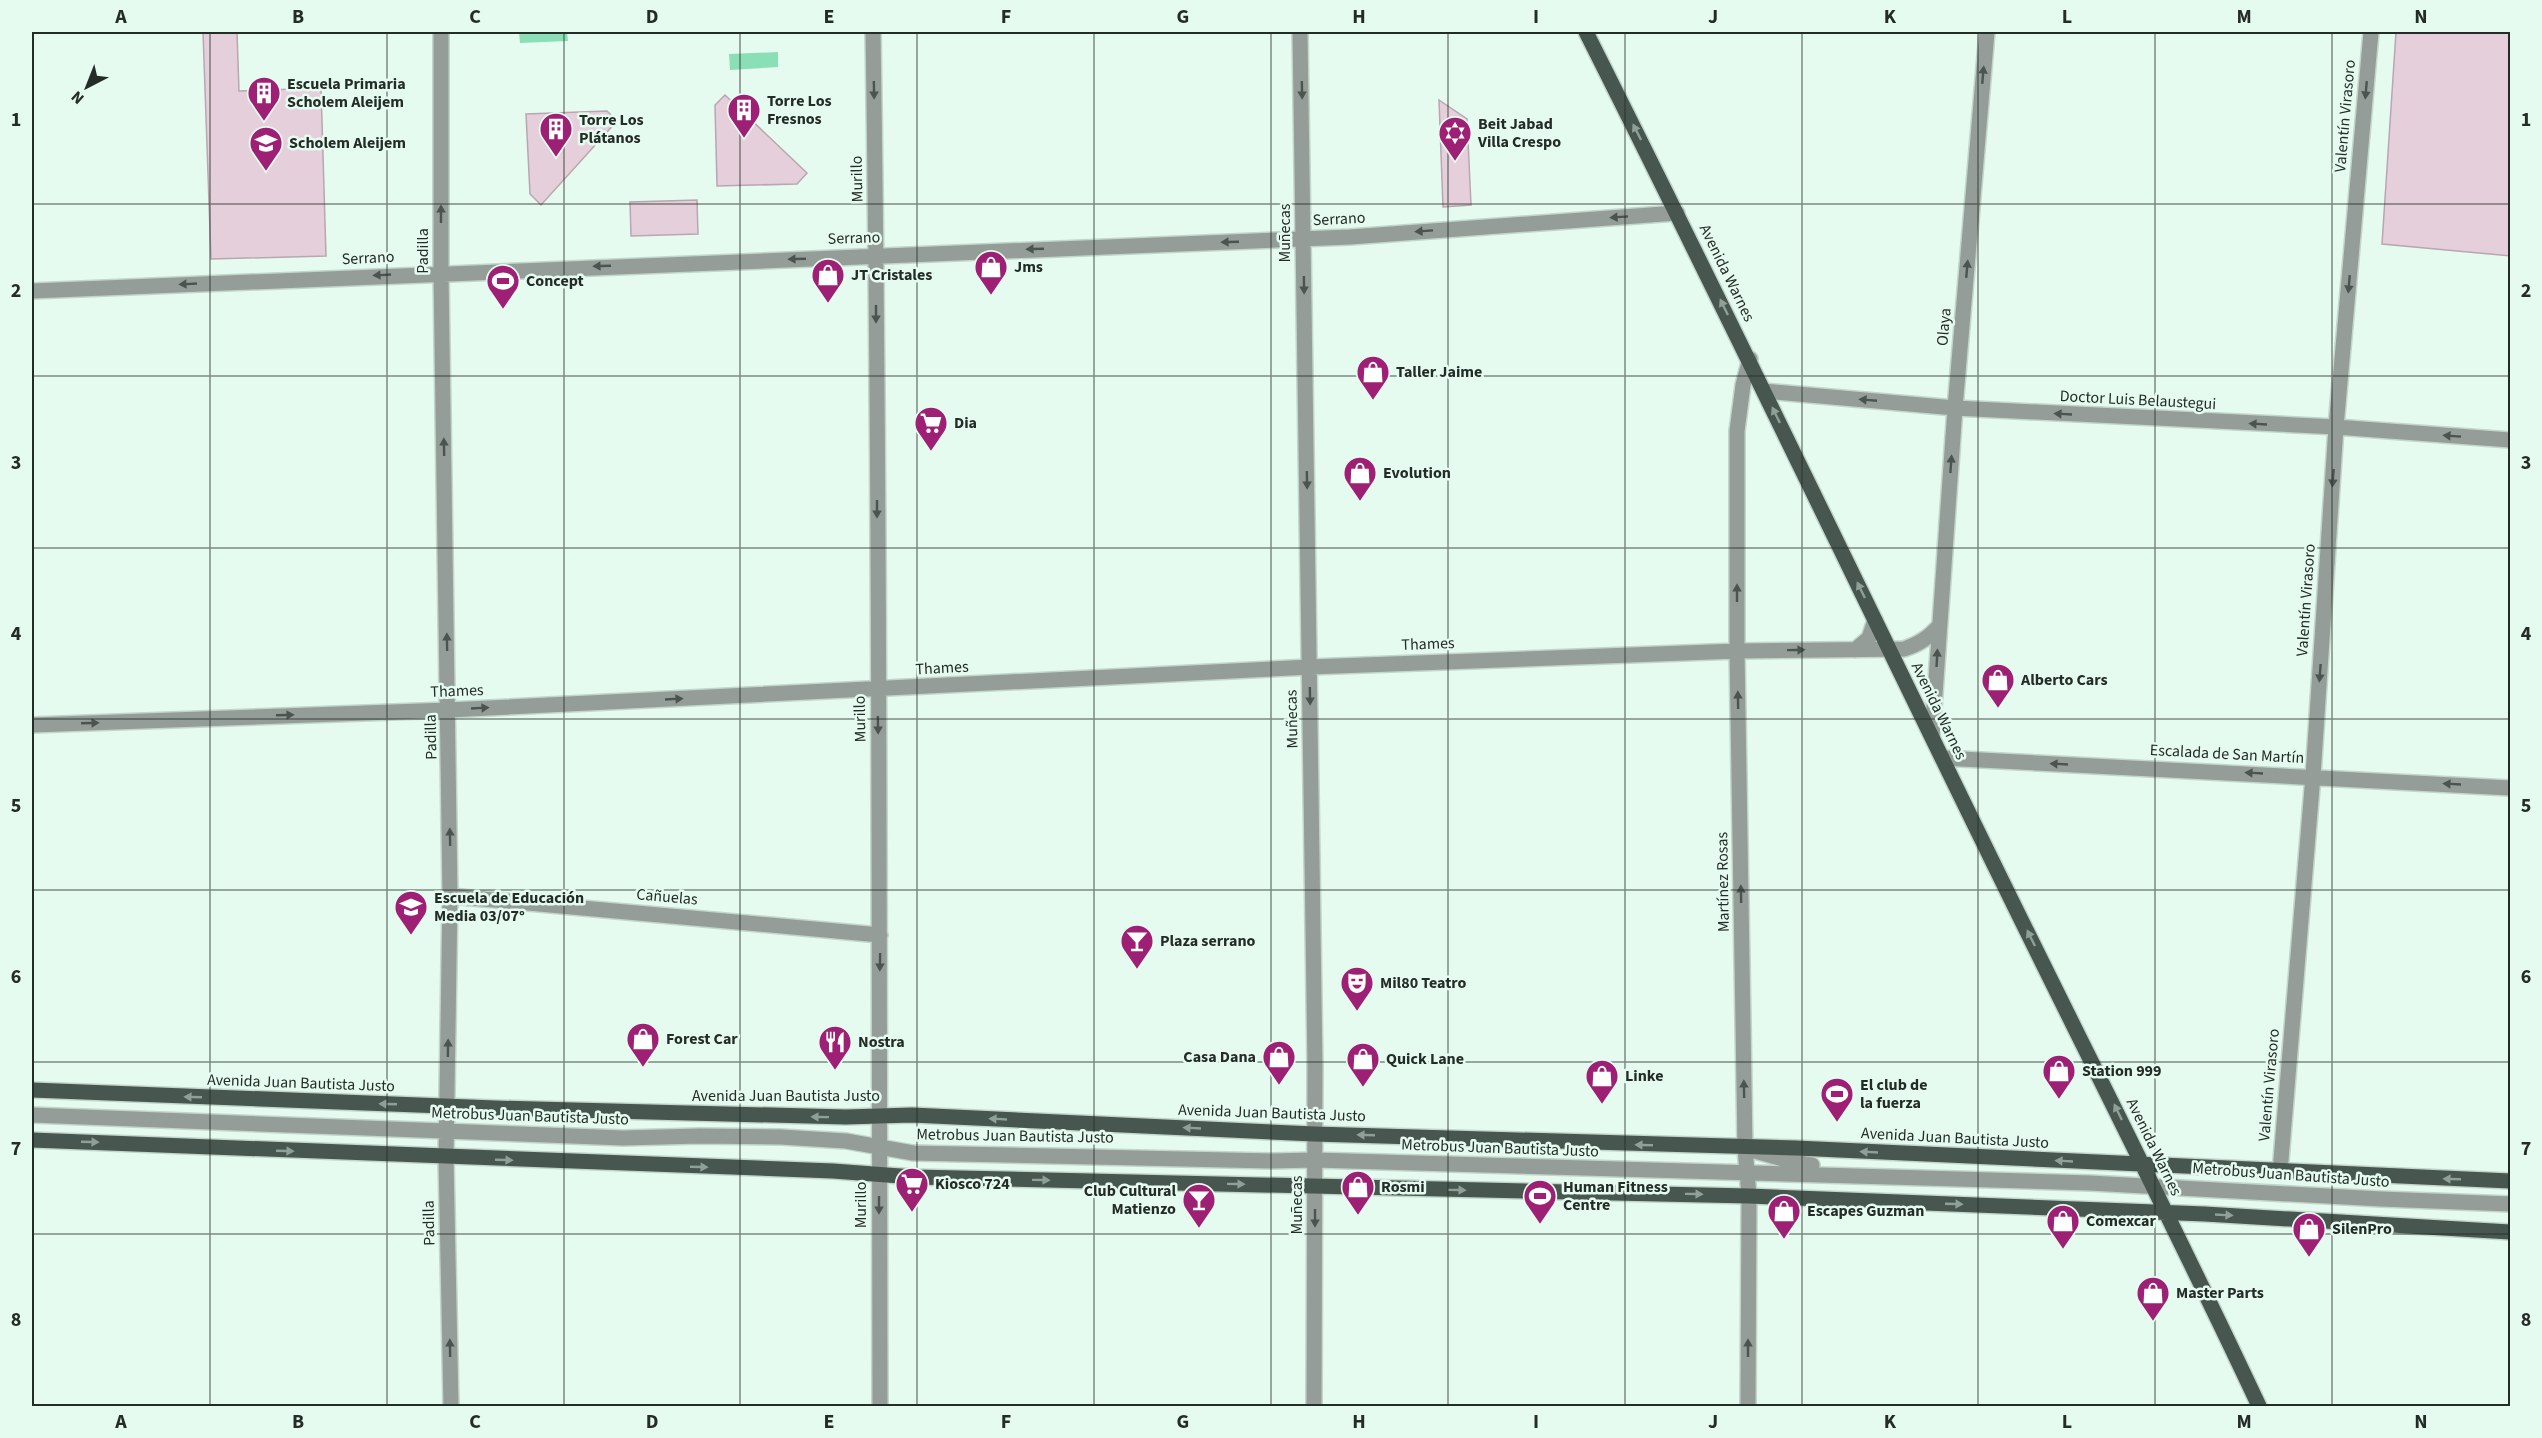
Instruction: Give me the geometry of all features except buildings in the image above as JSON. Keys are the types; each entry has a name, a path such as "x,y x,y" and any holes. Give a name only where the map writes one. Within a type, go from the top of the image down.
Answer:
{"main road":[{"name":"Avenida Warnes","path":"1586,32 1750,359 1942,758 2144,1165 2259,1407"},
{"name":"Avenida Juan Bautista Justo","path":"32,1090 846,1118 878,1115 1314,1134 1745,1148 2511,1181"},
{"path":"32,1140 879,1175 1749,1196 2166,1212 2511,1232"}],"street":[{"name":"Padilla","path":"441,32 441,273 450,896 446,1158 451,1407"},
{"name":"Murillo","path":"873,32 880,935 878,1115 880,1407"},
{"name":"Muñecas","path":"1300,32 1310,667 1315,1160 1314,1407"},
{"name":"Olaya","path":"1932,737 1955,408 1987,32"},
{"name":"Valentín Virasoro","path":"2280,1172 2313,776 2336,428 2371,32"},
{"name":"Serrano","path":"32,291 1303,239 1677,213"},
{"name":"Martínez Rosas","path":"1748,1407 1749,1196 1745,1148 1737,651 1737,431 1743,385 1750,359"},
{"name":"Doctor Luis Belaustegui","path":"1764,391 1955,408 2336,428 2511,440"},
{"path":"1855,650 1869,638 1875,620"},
{"path":"1890,650 1917,645 1939,626"},
{"name":"Thames","path":"32,725 448,710 1310,667 1737,651 1890,650"},
{"name":"Escalada de San Martín","path":"1942,758 2511,788"},
{"name":"Cañuelas","path":"450,896 880,935"},
{"name":"Metrobus Juan Bautista Justo","path":"32,1115 623,1138 791,1137 830,1139 913,1153 1747,1171 2153,1185 2381,1199 2511,1204"},
{"name":"Metrobus Juan Bautista Justo","path":"1745,1148 1793,1162 1890,1176"}],"shaded area":[{"path":"519,32 567,32 568,41 520,43"},
{"path":"778,52 778,67 730,70 729,54"}],"place":[{"name":"Escuela Primaria Scholem Aleijem","path":"264,122"},
{"name":"Torre Los Fresnos","path":"744,139"},
{"name":"Torre Los Plátanos","path":"556,158"},
{"name":"Beit Jabad Villa Crespo","path":"1455,162"},
{"name":"Scholem Aleijem","path":"266,172"},
{"name":"Jms","path":"991,296"},
{"name":"JT Cristales","path":"828,304"},
{"name":"Concept","path":"503,310"},
{"name":"Taller Jaime","path":"1373,401"},
{"name":"Dia","path":"931,452"},
{"name":"Evolution","path":"1360,502"},
{"name":"Alberto Cars","path":"1998,709"},
{"name":"Escuela de Educación Media 03/07°","path":"411,936"},
{"name":"Plaza serrano","path":"1137,970"},
{"name":"Mil80 Teatro","path":"1357,1012"},
{"name":"Forest Car","path":"643,1068"},
{"name":"Nostra","path":"835,1071"},
{"name":"Casa Dana","path":"1279,1086"},
{"name":"Quick Lane","path":"1363,1088"},
{"name":"Station 999","path":"2059,1100"},
{"name":"Linke","path":"1602,1105"},
{"name":"El club de la fuerza","path":"1837,1123"},
{"name":"Kiosco 724","path":"912,1213"},
{"name":"Rosmi","path":"1358,1216"},
{"name":"Human Fitness Centre","path":"1540,1225"},
{"name":"Club Cultural Matienzo","path":"1199,1229"},
{"name":"Escapes Guzman","path":"1784,1240"},
{"name":"Comexcar","path":"2063,1250"},
{"name":"SilenPro","path":"2309,1258"},
{"name":"Master Parts","path":"2153,1322"}]}
